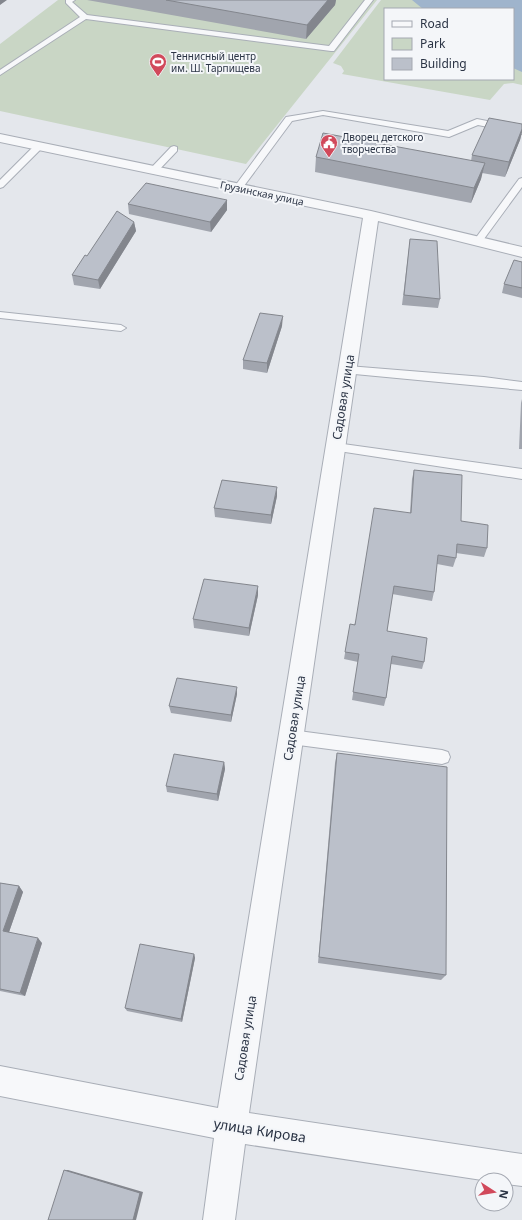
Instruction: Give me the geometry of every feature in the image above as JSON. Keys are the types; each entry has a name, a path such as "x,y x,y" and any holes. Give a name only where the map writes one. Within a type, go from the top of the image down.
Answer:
{"street":[{"name":"Грузинская улица","path":"0,138 371,216 522,252"},
{"name":"Садовая улица","path":"219,1220 231,1126 371,216"},
{"name":"улица Кирова","path":"0,1081 231,1126 522,1170"}],"lane":[{"path":"71,0 68,2 85,17 331,49 369,0"},
{"path":"0,73 85,17"},
{"path":"238,188 290,119 323,113 450,134 477,122 522,131"},
{"path":"0,185 39,146"},
{"path":"154,170 174,149"},
{"path":"478,242 522,182"},
{"path":"0,315 121,328"},
{"path":"348,370 484,381 522,386"},
{"path":"336,447 522,474"},
{"path":"291,737 442,757"}],"green space":[{"name":"Теннисный центр им. Ш. Тарпищева","path":"58,0 377,0 246,164 0,111 0,44"},
{"path":"381,0 522,0 522,85 513,83 504,84 490,100 342,74 344,71 341,66 333,63"}],"water":[{"path":"412,0 522,0 522,72 514,68 514,8 422,8"}],"building":[{"path":"166,0 328,0 307,25"},
{"path":"489,118 522,124 522,129 509,162 472,155"},
{"path":"323,133 485,163 474,188 316,157"},
{"path":"146,183 227,200 210,222 128,204"},
{"path":"117,211 134,222 98,280 72,275 85,255 87,256"},
{"path":"410,239 437,241 440,299 404,295"},
{"path":"514,260 522,262 522,288 504,284"},
{"path":"260,313 283,316 267,363 243,360"},
{"path":"414,470 462,475 461,521 488,525 487,548 457,544 456,558 438,555 434,592 394,586 387,631 427,638 424,662 392,656 386,698 353,692 359,654 345,652 350,624 355,625 374,508 411,513"},
{"path":"222,480 277,487 271,515 214,508"},
{"path":"204,579 258,586 249,628 193,619"},
{"path":"177,678 237,687 231,715 169,706"},
{"path":"337,753 447,767 446,975 319,957"},
{"path":"174,754 224,762 217,794 166,786"},
{"path":"0,883 19,886 3,931 38,938 20,993 0,989"},
{"path":"140,944 194,954 181,1019 125,1008"},
{"path":"64,1170 140,1193 133,1220 48,1220"}],"place":[{"name":"Теннисный центр им. Ш. Тарпищева","path":"158,77"},
{"name":"Дворец детского творчества","path":"329,158"}]}
